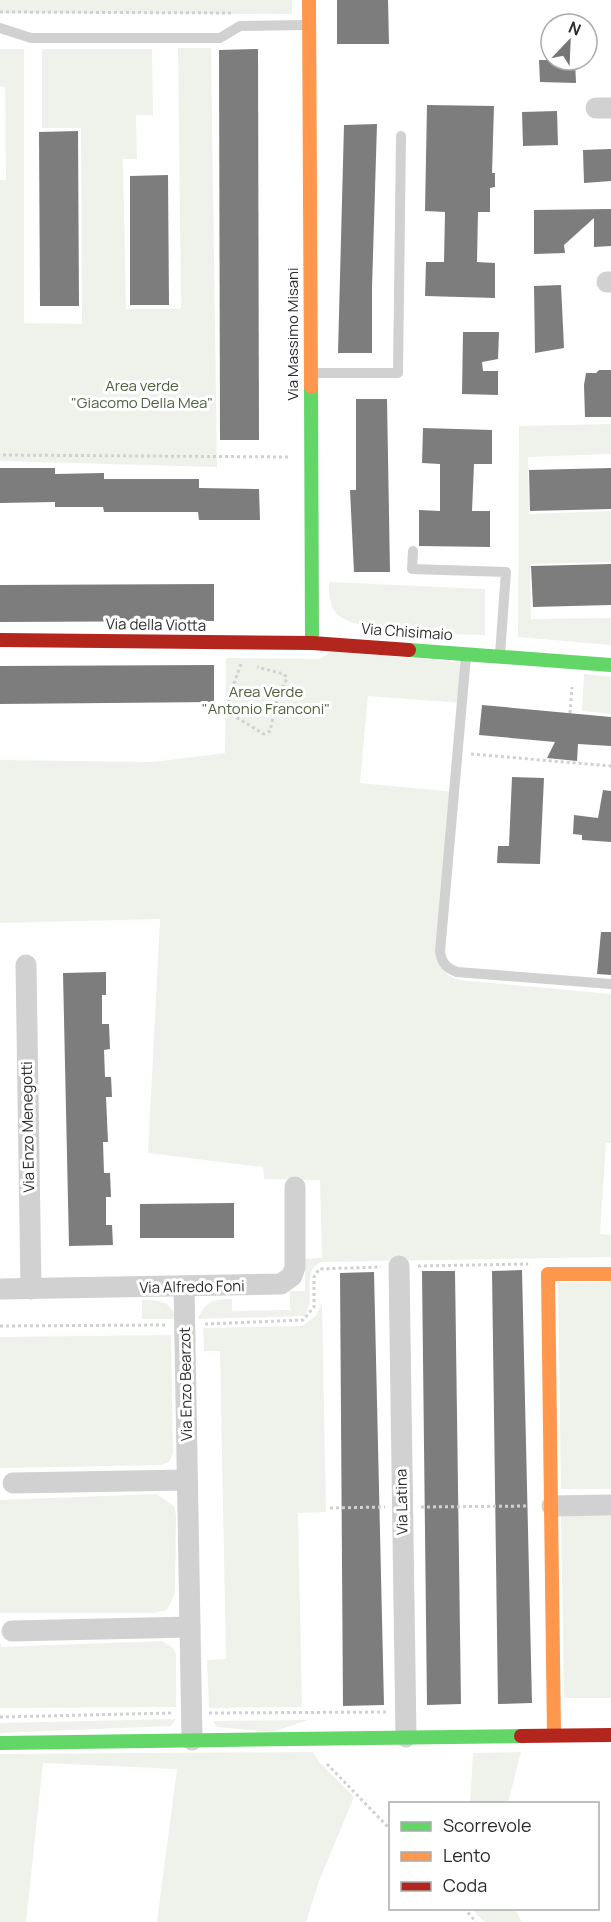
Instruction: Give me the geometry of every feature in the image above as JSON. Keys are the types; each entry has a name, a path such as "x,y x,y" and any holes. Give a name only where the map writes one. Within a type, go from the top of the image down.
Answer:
{"street":[{"name":"Via Massimo Misani","path":"309,0 309,457 312,643"},
{"name":"Via della Viotta","path":"0,640 312,643"},
{"name":"Via Chisimaio","path":"312,643 500,655 611,665"},
{"name":"Via Enzo Menegotti","path":"26,965 30,1289"},
{"name":"Via Alfredo Foni","path":"0,1289 274,1286 288,1280 295,1268 295,1187"},
{"name":"Via Latina","path":"399,1266 406,1737"},
{"path":"555,1736 548,1274 611,1274"},
{"name":"Via Enzo Bearzot","path":"184,1287 192,1740"},
{"path":"13,1484 187,1480"},
{"path":"552,1506 611,1505"},
{"path":"12,1631 190,1627"},
{"path":"0,1743 611,1735"}],"lane":[{"path":"0,28 31,38 220,38 240,26 309,25"},
{"path":"309,374 398,373 401,136"},
{"path":"412,551 412,569 506,572 500,655"},
{"path":"466,653 440,952 442,962 447,968 458,972 611,984"}],"path":[{"path":"0,12 239,13"},
{"path":"3,455 309,457"},
{"path":"246,643 247,658 253,665 284,674 287,678 287,683 277,700 270,731 264,734 229,713 229,697 242,661 247,658"},
{"path":"570,713 571,698"},
{"path":"458,753 611,766"},
{"path":"196,1324 303,1320 314,1307 314,1277 319,1269 536,1264"},
{"path":"0,1326 171,1324"},
{"path":"414,1507 552,1506"},
{"path":"330,1508 387,1507"},
{"path":"210,1713 395,1712"},
{"path":"0,1717 178,1713"},
{"path":"324,1761 389,1828"},
{"path":"466,1910 476,1922"}],"green space":[{"path":"0,0 292,0 292,14 0,13"},
{"name":"Area verde \"Giacomo Della Mea\"","path":"178,48 211,48 217,467 0,461 0,180 6,180 5,87 0,86 0,49 24,49 24,323 82,324 81,128 42,128 42,49 152,49 153,115 136,115 137,159 123,159 126,309 181,309"},
{"path":"611,424 611,454 528,457 529,514 611,511 611,562 530,564 531,619 611,618 611,645 518,637 519,426"},
{"path":"329,582 485,589 485,635 383,629 346,620 336,613 332,606"},
{"name":"Area Verde \"Antonio Franconi\"","path":"332,651 466,663 462,703 368,696 360,783 455,792 440,966 448,975 459,980 611,994 611,1143 606,1143 600,1234 611,1235 611,1257 322,1262 311,1272 308,1310 304,1316 198,1319 207,1305 220,1300 232,1299 232,1311 290,1310 290,1291 305,1291 305,1259 322,1258 320,1180 264,1179 263,1167 148,1153 160,919 0,923 0,760 153,762 225,753 226,658 320,659"},
{"path":"584,674 611,677 611,714 582,711"},
{"path":"611,1282 611,1489 561,1489 558,1283"},
{"path":"142,1300 163,1302 171,1308 175,1319 142,1319"},
{"path":"322,1302 326,1512 298,1513 302,1707 209,1708 207,1660 226,1659 220,1351 204,1351 203,1328 302,1326 316,1316"},
{"path":"171,1335 173,1453 169,1462 161,1465 0,1468 0,1337"},
{"path":"156,1494 174,1506 176,1515 175,1593 167,1610 154,1613 0,1613 0,1500"},
{"path":"561,1516 611,1516 611,1698 564,1698"},
{"path":"0,1641 1,1647 162,1641 173,1648 176,1654 176,1707 0,1708"},
{"path":"176,1719 171,1726 0,1733 0,1723"},
{"path":"308,1720 272,1732 217,1727 213,1721"},
{"path":"313,1752 319,1762 354,1797 319,1881 306,1922 157,1922 177,1769 43,1763 26,1922 0,1922 0,1754"},
{"path":"521,1752 508,1802 470,1802 473,1753"},
{"path":"473,1910 516,1910 522,1922 484,1922"}],"building":[{"path":"337,0 388,0 389,44 337,44"},
{"path":"258,49 259,440 220,440 219,50"},
{"path":"540,72 576,72 576,83 540,82"},
{"path":"427,105 494,106 492,173 495,173 495,187 490,188 490,212 478,212 477,262 495,263 495,298 425,296 426,262 444,262 445,212 425,211"},
{"path":"557,111 558,145 523,146 522,112"},
{"path":"377,124 372,353 338,353 344,125"},
{"path":"78,131 79,306 40,306 39,132"},
{"path":"611,149 611,181 584,183 583,150"},
{"path":"168,175 169,305 130,305 130,176"},
{"path":"611,209 611,246 594,247 594,218 564,245 565,253 534,254 534,210"},
{"path":"561,285 564,348 535,353 534,286"},
{"path":"463,332 499,332 498,359 482,362 483,371 498,371 498,395 462,394"},
{"path":"599,370 611,370 611,417 585,417 586,373 596,373"},
{"path":"356,399 387,399 390,572 354,572 350,490 356,490"},
{"path":"423,428 492,430 492,464 474,464 472,511 490,511 490,547 419,546 419,510 440,511 440,464 422,463"},
{"path":"0,468 55,468 55,474 104,473 104,479 199,479 199,488 259,489 260,520 199,520 198,512 104,512 103,507 55,507 55,502 0,503"},
{"path":"611,468 611,509 530,511 529,470"},
{"path":"611,564 611,605 533,607 531,566"},
{"path":"214,584 214,621 0,622 0,585"},
{"path":"214,665 214,702 0,704 0,666"},
{"path":"482,705 611,717 611,746 578,744 577,761 547,758 555,742 479,735"},
{"path":"512,777 544,778 540,864 497,863 498,846 509,846"},
{"path":"603,790 611,791 611,842 582,840 582,835 573,834 574,815 598,818"},
{"path":"601,932 611,932 611,975 597,974"},
{"path":"106,972 106,995 102,995 102,1024 109,1024 110,1049 104,1050 105,1077 111,1077 112,1097 106,1097 108,1142 103,1142 104,1173 110,1173 111,1197 106,1197 106,1225 112,1225 113,1245 69,1246 63,973"},
{"path":"234,1203 234,1238 140,1238 140,1204"},
{"path":"522,1270 532,1703 498,1704 492,1271"},
{"path":"422,1271 455,1271 461,1704 427,1705"},
{"path":"374,1272 384,1705 343,1706 340,1273"}],"traffic: fast":[{"path":"311,387 312,643"},
{"path":"409,650 611,665"},
{"path":"0,1743 521,1736"}],"traffic: slow":[{"path":"309,0 311,387"},
{"path":"554,1735 548,1274 611,1274"}],"traffic: jam":[{"path":"0,640 312,643 409,650"},
{"path":"521,1736 611,1735"}]}
